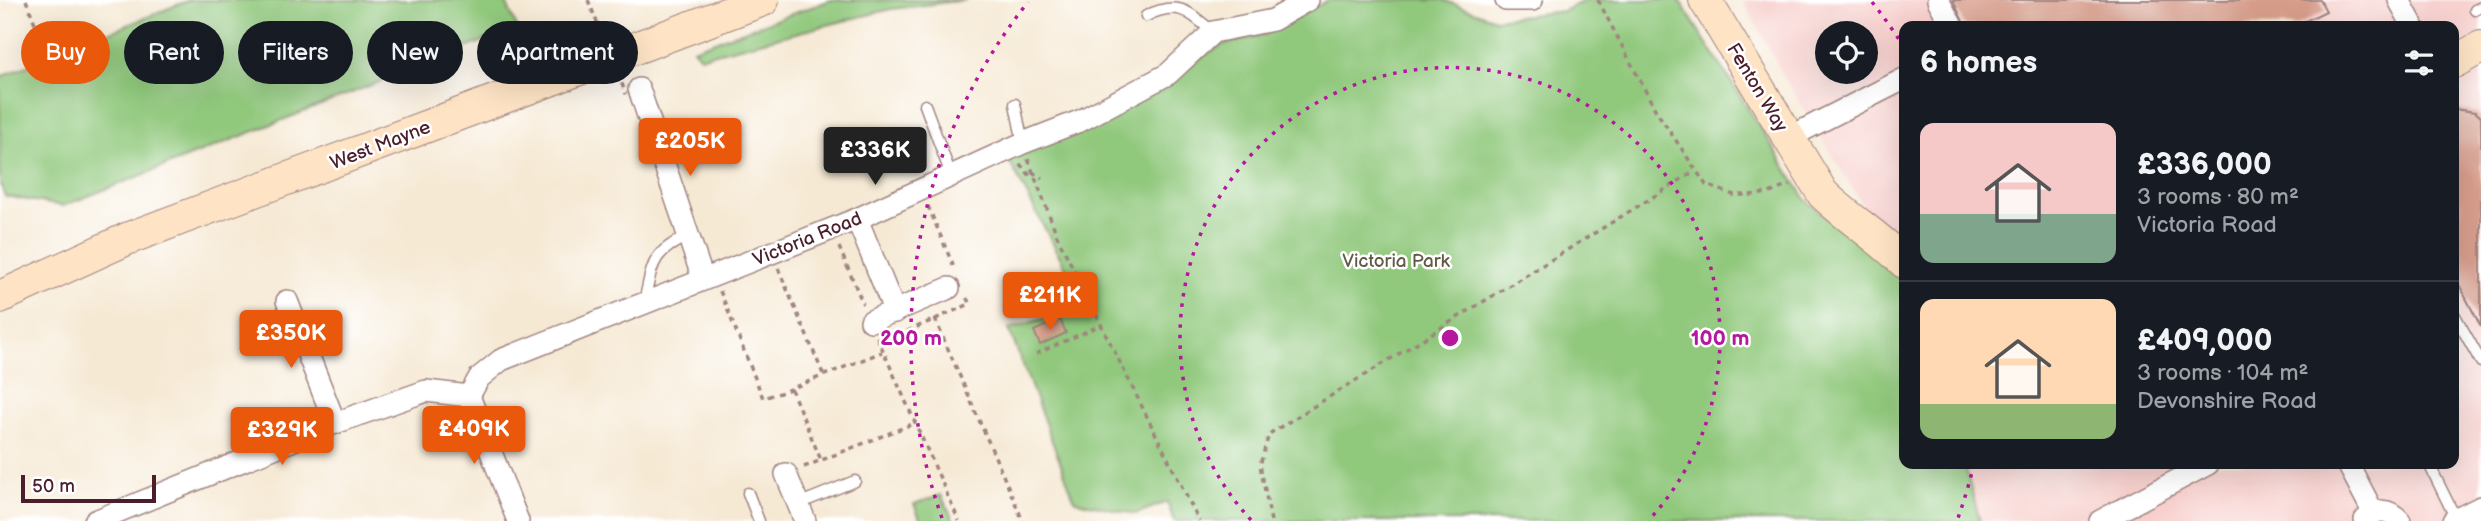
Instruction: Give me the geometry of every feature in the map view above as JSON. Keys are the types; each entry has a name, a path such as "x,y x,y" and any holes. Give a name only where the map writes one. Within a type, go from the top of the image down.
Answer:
{"main road":[{"name":"West Mayne","path":"0,296 129,238 763,0"},
{"name":"Fenton Way","path":"1705,0 1824,194 1899,257"},
{"name":"Fenton Way","path":"1873,234 1899,245"}],"street":[{"path":"1213,32 1273,20 1308,0"},
{"path":"1506,0 1532,0"},
{"path":"1938,0 1949,21"},
{"path":"2399,0 2410,21"},
{"name":"Victoria Road","path":"469,396 479,378 500,360 856,219 1023,143 1082,120 1168,74 1213,32"},
{"name":"Fenton Way","path":"1788,138 1899,82"},
{"path":"632,92 688,236 708,277"},
{"path":"856,219 895,312"},
{"path":"871,321 957,286"},
{"path":"287,301 335,424"},
{"path":"94,521 426,390 469,396 518,521"},
{"path":"2100,521 2199,469"},
{"path":"2353,469 2368,517 2383,510 2391,512 2400,521"},
{"path":"786,474 799,516"},
{"path":"2455,520 2481,507"}],"lane":[{"path":"1146,16 1161,8 1186,9 1213,32"},
{"path":"1015,104 1023,143"},
{"path":"925,105 951,175"},
{"path":"644,302 653,265 663,248 688,236"},
{"path":"2459,322 2481,362"},
{"path":"2431,469 2455,520"},
{"path":"799,516 855,481"},
{"path":"748,493 760,521"}],"path":[{"path":"26,0 34,21"},
{"path":"588,0 632,92"},
{"path":"1598,0 1656,111 1706,185 1734,195 1769,192 1789,186 1809,173"},
{"path":"1023,143 1058,238 1199,521"},
{"path":"1271,521 1260,465 1269,435 1695,171"},
{"path":"1032,172 1042,178"},
{"path":"880,342 970,304 957,286 921,189"},
{"path":"831,229 882,352 959,521"},
{"path":"771,253 824,376"},
{"path":"708,277 763,398 882,352"},
{"path":"935,319 1023,521"},
{"path":"1036,354 1101,325"},
{"path":"791,389 821,460"},
{"path":"786,474 915,423"}],"shaded area":[{"path":"1743,0 2481,0 2481,521 1980,521 1965,469 2459,469 2459,21 1899,21 1899,264 1787,82"}],"green space":[{"path":"189,0 505,0 514,21 477,21 477,44 463,49 463,21 367,21 367,84 374,84 63,206 5,196 0,184 0,77 21,68 21,84 110,84 110,32 124,26 124,84 224,84 224,21 137,21"},
{"path":"831,0 966,0 891,9 700,57 693,49"},
{"name":"Victoria Park","path":"1328,0 1443,0 1495,19 1563,11 1586,0 1679,0 1807,201 1899,276 1899,469 1965,469 1980,521 1174,521 1167,502 1135,514 1075,501 1009,329 1086,306 1008,159 1183,69 1224,44 1266,34"},
{"path":"941,495 954,521 921,521 914,504"}],"building":[{"path":"1953,0 2320,0 2326,11 2305,21 1963,21"},
{"path":"2459,110 2475,112 2481,117 2481,327 2459,285"},
{"path":"1060,319 1066,333 1040,345 1034,331"}]}
